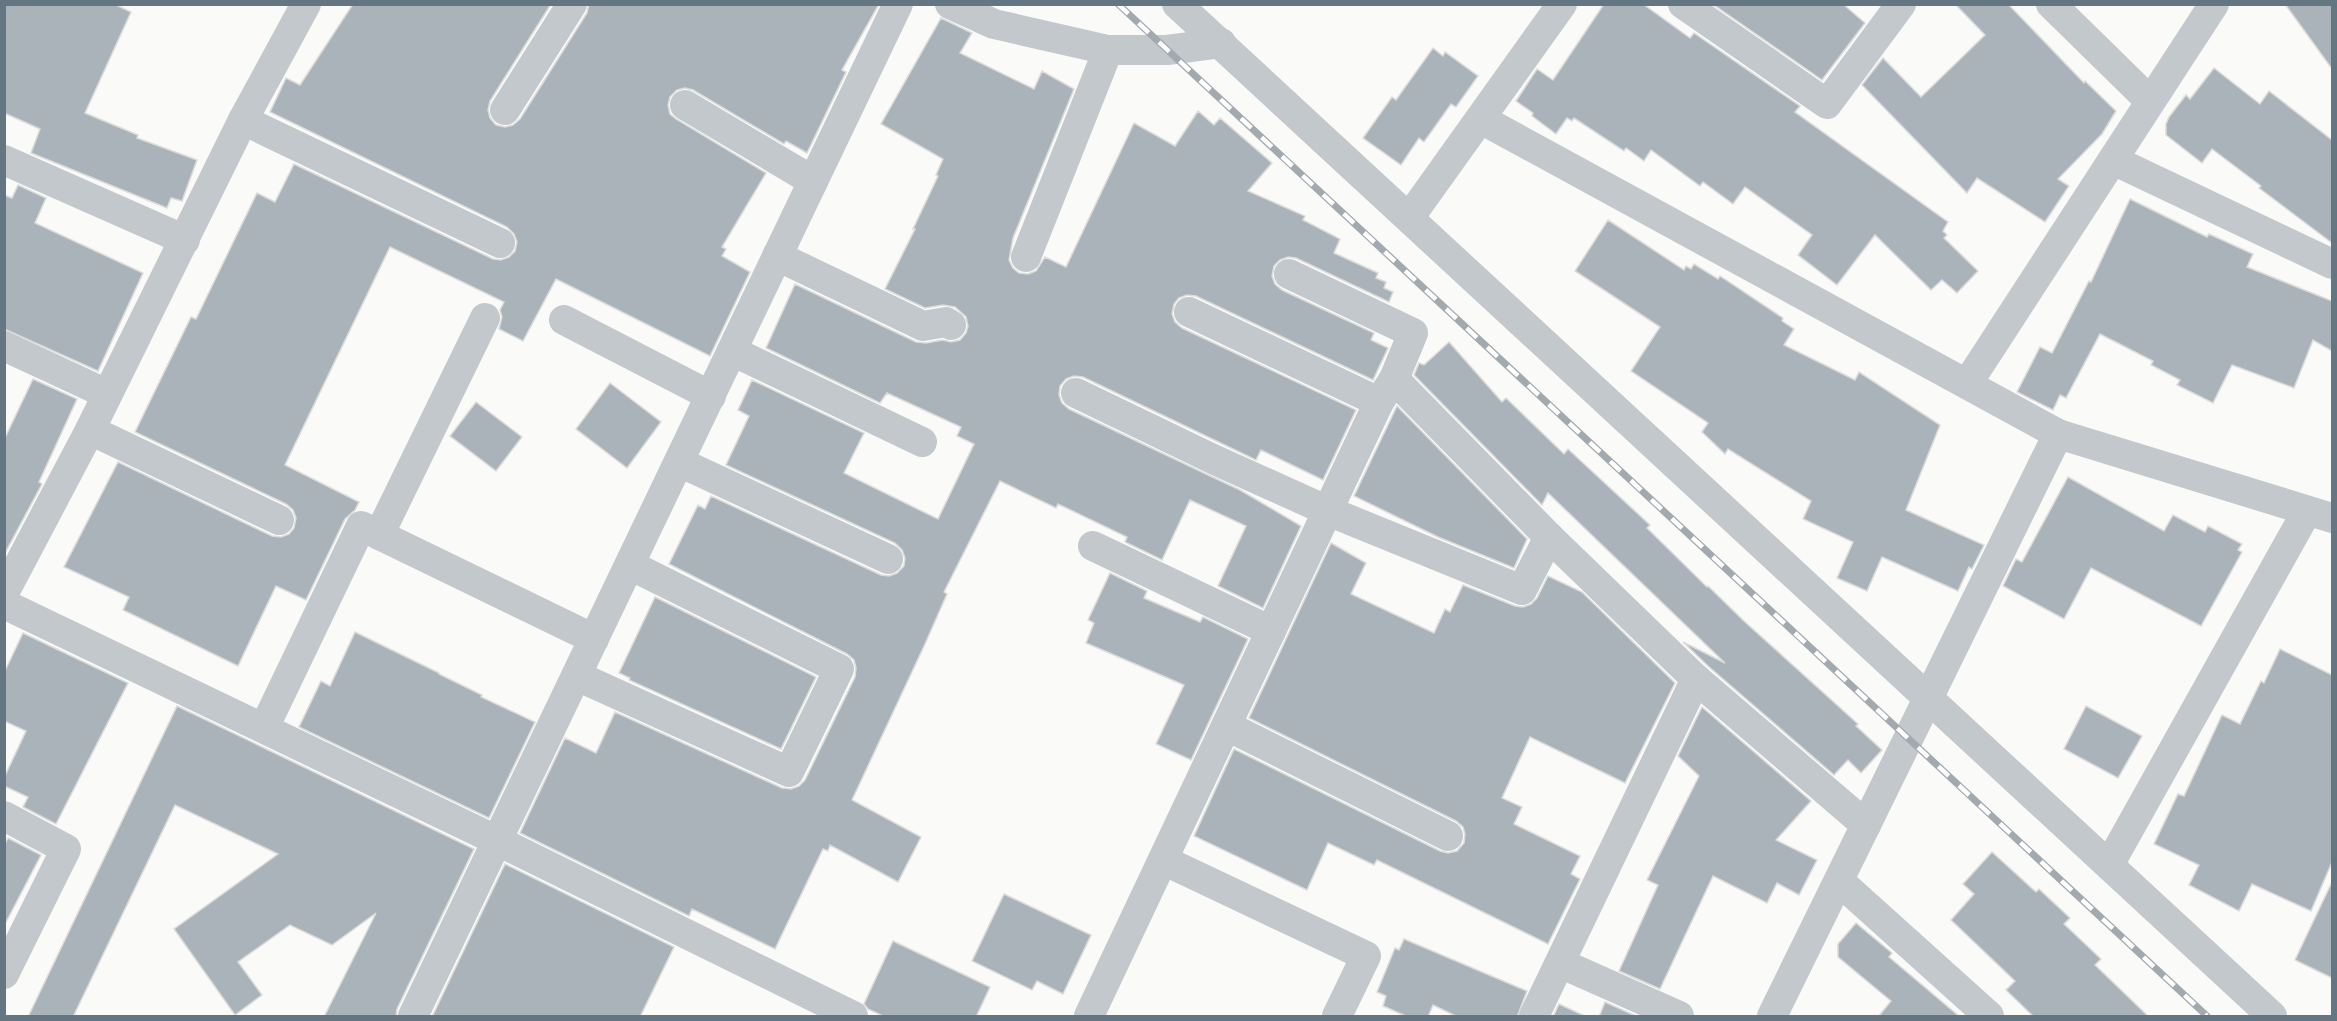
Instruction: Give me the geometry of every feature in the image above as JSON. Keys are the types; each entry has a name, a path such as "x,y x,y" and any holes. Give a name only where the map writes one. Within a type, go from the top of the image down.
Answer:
{"street":[{"path":"4,592 90,430 243,120 306,4"},
{"path":"505,110 572,4"},
{"path":"413,1017 898,4"},
{"path":"950,4 994,24 1108,50 1167,50 1221,43"},
{"path":"1178,4 2272,1017"},
{"path":"1409,218 1562,4"},
{"path":"1683,4 1827,104 1901,4"},
{"path":"2050,4 2150,101"},
{"path":"1967,384 2214,4"},
{"path":"1026,257 1108,50"},
{"path":"685,105 813,181"},
{"path":"1481,119 2058,434 2320,514 2109,865"},
{"path":"243,120 500,243"},
{"path":"4,159 184,240"},
{"path":"2113,160 2332,264"},
{"path":"777,256 923,326 945,322 951,325"},
{"path":"1089,1017 1413,333 1289,273"},
{"path":"1189,312 1386,390 1549,537 1696,679 1866,825"},
{"path":"379,535 485,318"},
{"path":"564,320 711,396"},
{"path":"4,346 107,394"},
{"path":"732,351 922,442"},
{"path":"1076,393 1328,511 1522,590 1549,537"},
{"path":"90,430 279,520"},
{"path":"1772,1017 2058,434"},
{"path":"679,462 888,559"},
{"path":"264,728 361,526 594,639"},
{"path":"1093,546 1271,631"},
{"path":"577,676 789,772 839,669 630,565"},
{"path":"4,604 498,841 853,1017"},
{"path":"1534,1017 1696,679"},
{"path":"1227,726 1448,836"},
{"path":"4,816 66,849 4,974"},
{"path":"1163,860 1366,956 1337,1017"},
{"path":"1839,881 1989,1017"},
{"path":"1560,963 1679,1017"}],"building":[{"path":"4,4 114,4 131,12 85,113 138,135 137,138 197,160 182,201 171,198 167,208 31,153 40,129 4,113"},
{"path":"353,4 551,4 490,101 488,110 490,118 496,125 505,127 513,125 520,119 587,13 589,4 879,4 842,70 846,72 807,153 786,141 784,144 693,90 685,88 677,90 670,97 668,105 670,114 676,119 766,173 722,247 726,249 722,256 750,272 710,356 556,279 523,341 499,329 502,317 500,310 504,302 390,247 285,465 359,502 355,510 345,519 306,600 276,586 238,666 123,610 129,597 64,567 118,462 272,536 281,537 289,534 294,528 296,518 293,510 286,504 135,432 191,317 196,319 257,193 275,202 294,164 493,259 501,260 509,257 515,251 517,242 514,234 507,227 270,112 286,78 300,85"},
{"path":"1604,4 1643,4 1690,38 1694,33 1800,106 1795,112 1948,222 1943,231 1947,235 1944,238 1978,271 1957,293 1942,280 1931,290 1875,235 1837,285 1798,255 1812,235 1745,187 1733,204 1703,182 1700,186 1651,150 1644,161 1626,148 1624,151 1574,118 1572,121 1567,118 1556,134 1516,101 1537,69 1553,80"},
{"path":"1843,4 1865,23 1822,80 1714,5"},
{"path":"1955,4 2008,4 2084,83 2085,81 2116,111 2102,134 2058,179 2069,186 2045,222 1977,178 1967,193 1862,85 1883,58 1921,97 1985,35"},
{"path":"2285,4 2332,4 2332,69"},
{"path":"941,18 972,33 960,53 1034,89 1042,71 1074,89 1013,238 1009,260 1019,273 1028,274 1036,271 1045,257 1066,267 1134,123 1175,146 1198,111 1214,125 1220,118 1272,163 1248,191 1305,216 1303,220 1340,239 1334,253 1378,273 1376,278 1386,282 1384,288 1393,292 1389,302 1296,258 1288,257 1280,260 1274,266 1272,276 1275,284 1282,290 1374,333 1371,340 1388,348 1373,380 1196,296 1187,295 1179,298 1174,304 1172,314 1175,322 1182,328 1356,410 1323,480 1261,450 1256,460 1083,377 1074,376 1066,379 1060,386 1059,395 1062,403 1069,409 1240,490 1301,526 1263,608 1218,586 1246,526 1190,500 1162,560 1125,542 1127,537 1058,504 1056,508 1000,481 944,592 947,594 925,644 852,800 921,837 898,882 830,845 828,851 823,849 775,949 692,909 689,916 520,833 565,738 596,753 615,712 782,788 791,789 799,786 805,780 855,677 854,660 847,654 669,564 698,505 705,509 711,496 881,575 889,576 897,573 904,566 905,558 902,550 895,543 726,465 749,416 738,410 752,380 864,433 844,473 938,519 974,444 957,436 961,427 887,393 880,403 766,348 795,284 916,342 943,340 951,342 960,340 966,333 968,326 966,317 955,307 943,305 925,308 885,289 915,229 913,229 938,176 936,175 943,159 881,124"},
{"path":"1433,48 1443,56 1445,52 1478,76 1456,107 1451,104 1424,142 1419,138 1401,165 1363,138 1392,97 1396,100"},
{"path":"2214,68 2260,104 2269,91 2332,140 2332,243 2212,149 2202,163 2166,135 2166,124 2169,117 2186,95 2190,99"},
{"path":"18,185 46,198 35,223 143,273 98,371 4,329 4,195 12,198"},
{"path":"2130,199 2207,237 2209,234 2253,254 2247,267 2332,301 2332,351 2313,340 2294,388 2232,365 2213,403 2177,385 2180,380 2151,365 2153,361 2100,334 2066,398 2060,395 2053,410 2017,392 2040,347 2052,353 2089,281 2091,282"},
{"path":"1608,220 1684,270 1686,266 1691,269 1694,264 1718,279 1720,276 1783,318 1782,321 1794,329 1784,345 1855,380 1859,372 1940,425 1906,510 1984,545 1972,569 1969,567 1958,591 1882,557 1867,591 1837,578 1853,542 1803,519 1811,501 1728,449 1725,454 1702,432 1708,423 1631,371 1660,327 1575,271"},
{"path":"1449,342 1502,402 1506,398 1564,454 1568,449 1650,525 1647,528 1707,587 1858,724 1856,726 1882,750 1861,773 1848,760 1834,775 1708,666 1683,642 1725,663 1548,493 1542,505 1414,375 1419,363 1424,365"},
{"path":"33,379 77,399 39,482 42,484 4,555 4,440"},
{"path":"610,383 661,422 627,468 576,429"},
{"path":"476,402 522,437 496,471 450,436"},
{"path":"1397,406 1527,539 1514,568 1438,537 1354,496"},
{"path":"2068,477 2164,531 2173,515 2205,532 2208,526 2242,544 2238,550 2242,552 2201,626 2091,568 2064,619 2003,586 2016,559 2022,562"},
{"path":"1331,543 1366,563 1351,594 1434,633 1445,609 1450,612 1463,585 1515,606 1523,607 1531,604 1537,598 1548,576 1582,592 1675,683 1625,783 1530,737 1502,798 1522,807 1514,824 1580,856 1571,874 1580,879 1548,944 1377,860 1374,865 1328,843 1307,890 1194,836 1234,749 1440,851 1448,853 1457,851 1464,843 1463,827 1456,821 1249,718"},
{"path":"1110,573 1147,591 1144,598 1200,622 1203,617 1248,639 1191,760 1156,744 1184,685 1086,643 1094,623 1088,620"},
{"path":"655,597 816,677 781,749 629,680 630,678 619,673"},
{"path":"355,632 535,722 489,818 299,727 321,681 330,686"},
{"path":"23,633 128,683 56,824 23,807 28,797 4,786 4,778 26,731 4,721 4,673"},
{"path":"2280,649 2332,675 2332,862 2311,911 2252,884 2239,911 2189,885 2199,865 2154,844 2178,794 2184,796 2222,715 2240,724 2261,681 2264,683"},
{"path":"177,706 474,849 397,1009 396,1017 324,1017 376,913 332,945 290,925 238,962 262,995 235,1015 174,929 278,854 175,805 73,1017 28,1017"},
{"path":"2086,706 2142,736 2118,778 2064,749"},
{"path":"1702,707 1811,801 1776,840 1817,860 1799,895 1777,883 1767,903 1713,876 1660,989 1619,971 1658,885 1647,880 1699,776 1678,756"},
{"path":"8,838 41,855 4,926 4,846"},
{"path":"1992,852 2036,892 2039,889 2070,918 2064,924 2101,959 2095,965 2149,1017 2034,1017 2006,990 2015,981 1951,920 1974,894 1963,884"},
{"path":"505,864 674,947 640,1017 432,1017"},
{"path":"2332,882 2332,978 2295,960"},
{"path":"1004,894 1091,935 1063,994 1037,981 1032,990 972,961"},
{"path":"1856,923 1892,953 1889,957 1960,1017 1878,1017 1891,1001 1838,957 1838,944"},
{"path":"1404,939 1527,991 1517,1017 1458,1017 1433,1005 1428,1017 1408,1017 1383,1006 1386,996 1377,992 1395,948 1399,950"},
{"path":"893,941 990,987 976,1017 885,1017 868,1009 864,1004"},
{"path":"1605,1002 1638,1017 1599,1017"},
{"path":"1559,1004 1587,1017 1553,1017"}],"railway":[{"path":"1118,4 2207,1016"}]}
